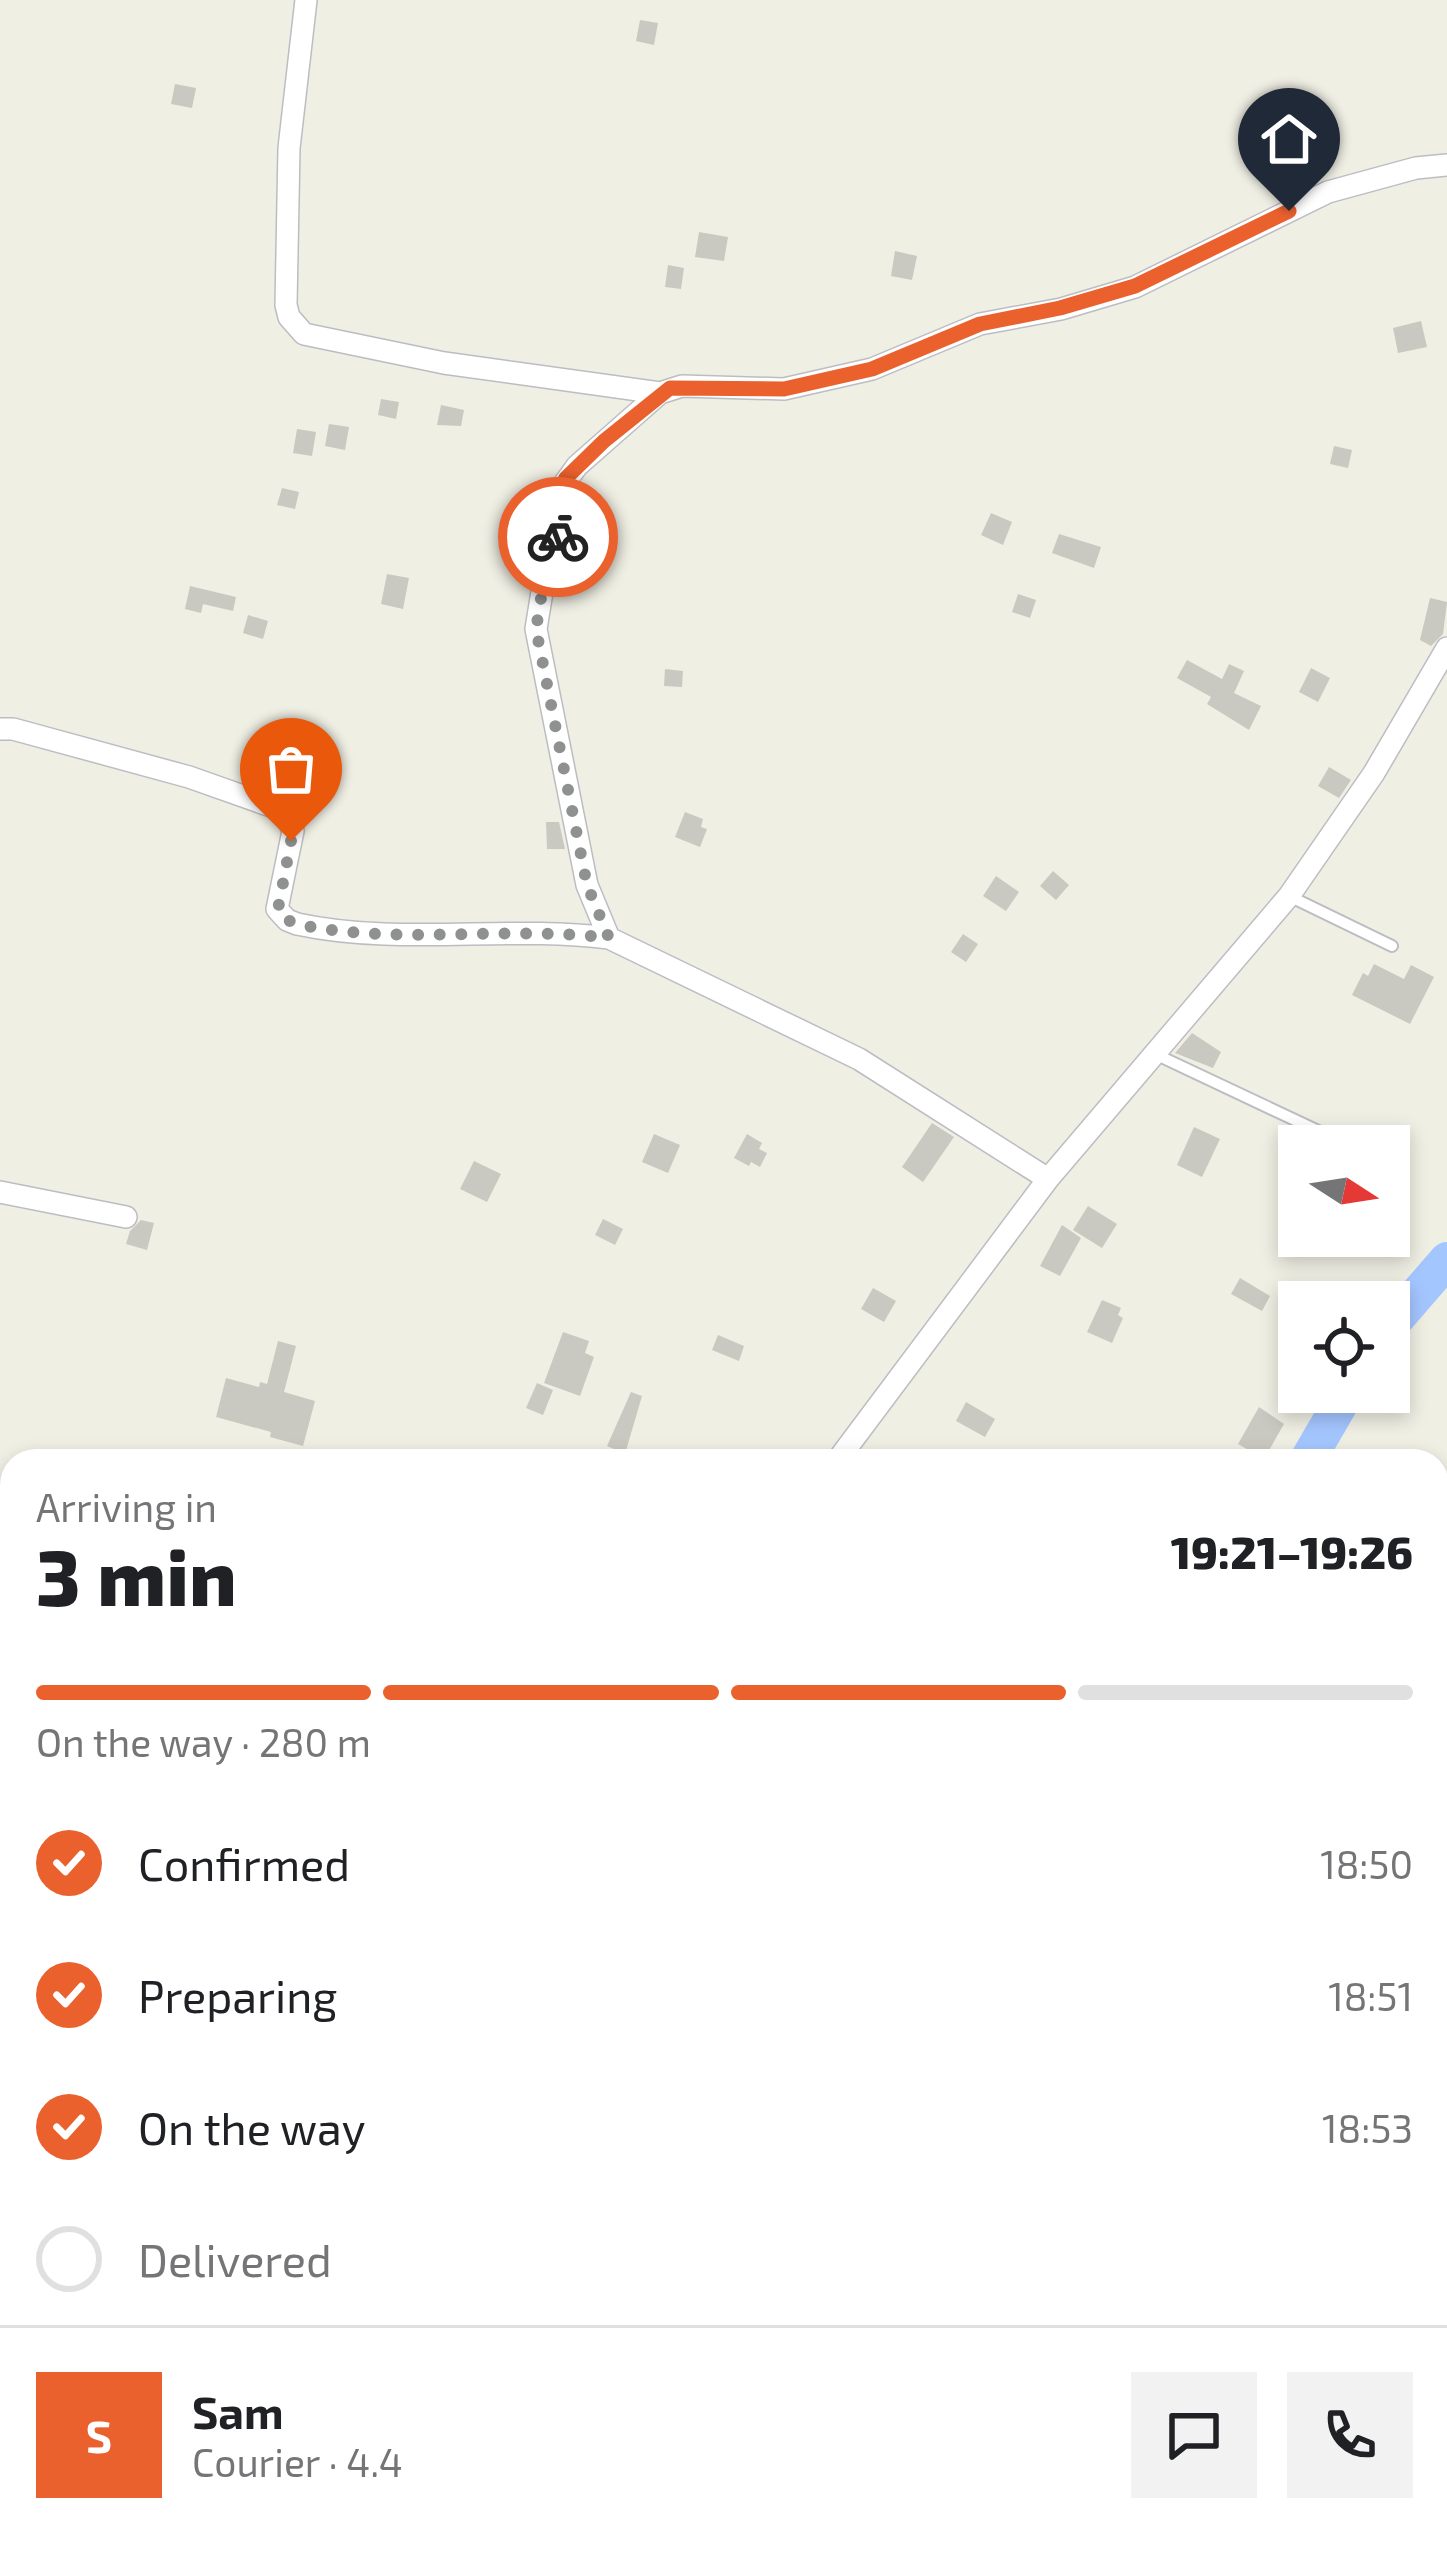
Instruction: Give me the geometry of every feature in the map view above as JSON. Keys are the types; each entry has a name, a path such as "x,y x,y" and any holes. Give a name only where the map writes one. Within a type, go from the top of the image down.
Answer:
{"street":[{"path":"306,0 289,148 286,304 297,328 304,334 444,363 660,393"},
{"path":"609,938 587,885 536,629 558,541 559,491 577,466 660,393 682,386 784,389 872,369 980,324 1135,286 1328,192 1416,168 1447,166"},
{"path":"846,1449 1048,1179 1288,896 1374,772 1447,649"},
{"path":"0,729 167,771 285,811 293,831 278,909 287,920 367,934 563,932 609,938 859,1059 1048,1179"},
{"path":"0,1192 126,1217"}],"lane":[{"path":"1288,896 1392,946"},
{"path":"1155,1054 1306,1125"}],"building":[{"path":"640,20 658,23 654,45 636,41"},
{"path":"175,84 196,88 192,108 171,104"},
{"path":"699,232 728,237 724,261 695,257"},
{"path":"895,251 917,256 912,280 891,276"},
{"path":"668,265 684,268 681,289 665,287"},
{"path":"1421,321 1427,347 1398,353 1393,328"},
{"path":"381,399 399,402 396,419 378,415"},
{"path":"441,405 464,410 461,426 437,425"},
{"path":"329,424 349,427 345,450 325,446"},
{"path":"297,429 316,432 312,456 293,453"},
{"path":"1334,446 1352,450 1348,468 1330,464"},
{"path":"282,488 299,492 295,509 277,505"},
{"path":"991,513 1012,522 1003,545 981,535"},
{"path":"1059,534 1101,547 1094,568 1052,553"},
{"path":"387,574 409,578 403,609 381,604"},
{"path":"190,586 236,597 233,611 203,604 201,613 185,609"},
{"path":"1018,594 1036,600 1030,618 1012,612"},
{"path":"1430,598 1447,602 1443,634 1431,646 1420,640"},
{"path":"248,615 268,621 263,639 243,633"},
{"path":"1187,660 1222,679 1229,664 1244,671 1234,693 1261,706 1249,730 1207,704 1211,697 1177,678"},
{"path":"1311,668 1330,678 1318,702 1299,692"},
{"path":"665,669 683,671 682,687 664,686"},
{"path":"1329,767 1351,780 1339,798 1318,786"},
{"path":"685,812 703,819 701,827 707,829 700,847 675,837"},
{"path":"546,822 559,822 565,849 547,849"},
{"path":"1053,871 1069,885 1056,900 1040,886"},
{"path":"996,876 1019,892 1006,911 983,896"},
{"path":"963,934 978,944 966,962 951,952"},
{"path":"1374,964 1404,979 1411,965 1434,977 1410,1024 1352,995 1363,973 1368,976"},
{"path":"1192,1033 1221,1052 1213,1068 1175,1053"},
{"path":"932,1123 954,1137 923,1182 902,1167"},
{"path":"1194,1127 1220,1139 1202,1177 1177,1165"},
{"path":"654,1134 680,1145 668,1173 642,1162"},
{"path":"747,1134 762,1143 759,1149 767,1153 760,1167 734,1158"},
{"path":"474,1161 501,1174 487,1202 460,1189"},
{"path":"1088,1206 1117,1224 1102,1248 1073,1230"},
{"path":"603,1219 623,1229 615,1245 595,1235"},
{"path":"141,1220 154,1223 147,1250 126,1244"},
{"path":"1062,1225 1081,1238 1060,1276 1040,1266"},
{"path":"1240,1278 1270,1296 1262,1311 1231,1294"},
{"path":"873,1288 896,1301 884,1322 861,1309"},
{"path":"1102,1300 1121,1308 1118,1315 1123,1318 1112,1343 1087,1332"},
{"path":"563,1332 589,1341 585,1353 594,1357 580,1396 544,1383"},
{"path":"718,1335 744,1346 739,1361 712,1350"},
{"path":"278,1341 296,1346 284,1392 315,1401 303,1446 216,1417 226,1378 259,1387 260,1382 267,1384"},
{"path":"537,1383 553,1390 543,1415 526,1408"},
{"path":"631,1392 642,1396 626,1449 607,1446"},
{"path":"966,1402 995,1419 985,1437 956,1421"},
{"path":"1259,1407 1284,1424 1270,1449 1238,1444"}],"waterway":[{"path":"1410,1303 1447,1260"},
{"path":"1314,1449 1335,1413"}],"way so far":[{"path":"291,841 278,909 297,924 367,934 563,932 609,938 587,885 536,629 558,537"}],"route":[{"path":"558,537 556,510 566,478 670,388 784,389 872,369 980,324 1135,286 1289,211"}]}
